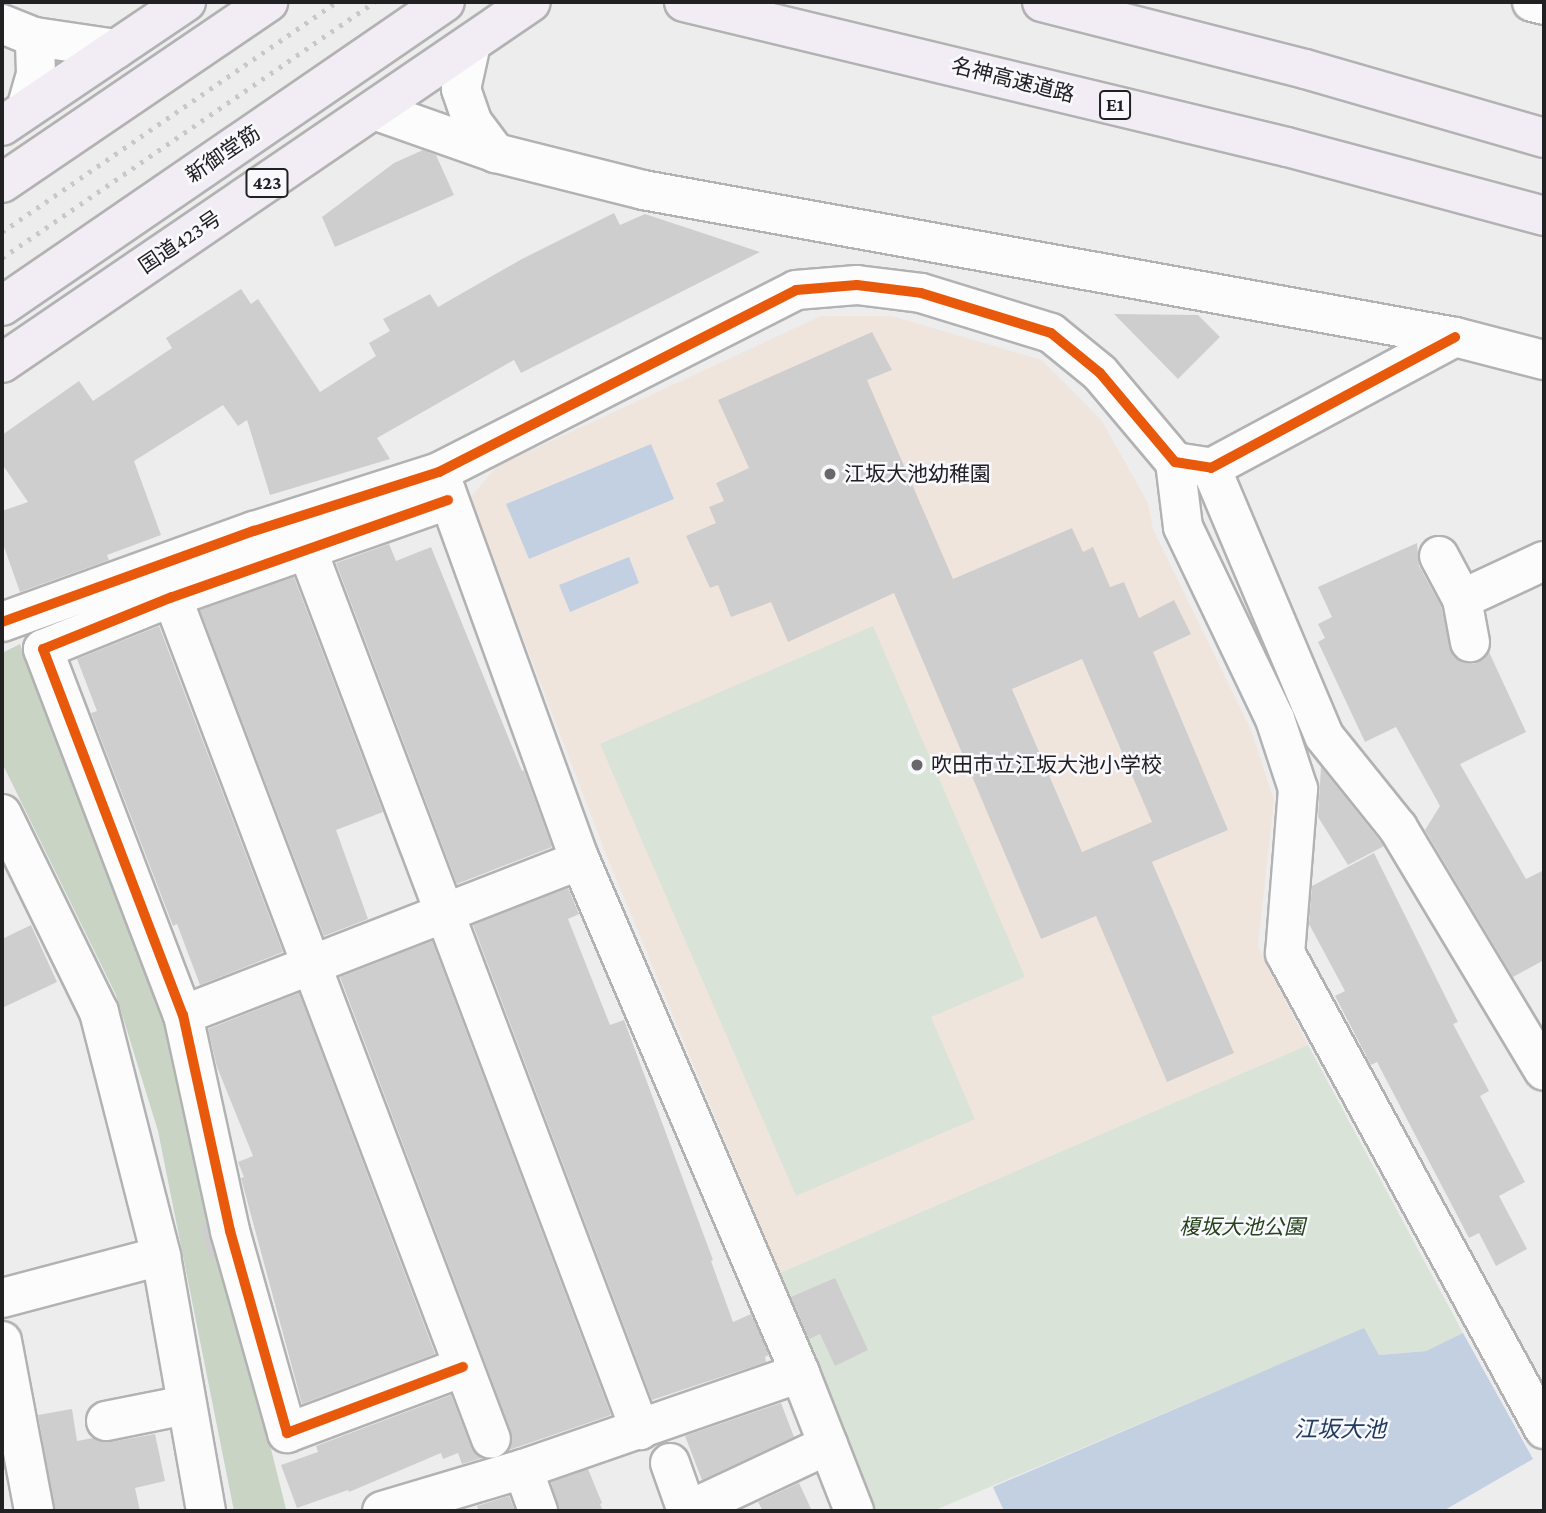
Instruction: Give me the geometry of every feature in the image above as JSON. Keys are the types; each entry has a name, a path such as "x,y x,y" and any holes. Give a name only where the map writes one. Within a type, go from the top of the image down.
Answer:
{"highway":[{"path":"14,117 186,2"},
{"path":"2,183 268,2"},
{"name":"新御堂筋","path":"2,306 444,2"},
{"name":"国道423号","path":"2,363 531,2"},
{"name":"名神高速道路","path":"684,2 1287,147 1544,216"},
{"path":"1042,2 1305,69 1544,138"}],"street":[{"path":"1532,2 1544,5"},
{"path":"18,31 116,49"},
{"path":"14,117 36,73 18,31"},
{"path":"471,44 461,89 473,123 496,153"},
{"path":"374,110 496,153 643,190 1455,337 1544,360"},
{"path":"463,1367 287,1433 230,1231 183,1015 43,649 172,597 307,549 444,486 796,290 857,285 921,293 1051,333 1100,373 1193,465 1324,736 1398,828 1544,1071"},
{"path":"1193,465 1455,337"},
{"path":"1193,465 1183,527 1275,719 1298,789 1285,953 1544,1429"},
{"path":"2,622 254,531 444,486"},
{"path":"444,486 580,860 800,1373 854,1511"},
{"path":"307,549 640,1430"},
{"path":"1439,555 1462,599 1470,642"},
{"path":"1462,599 1544,561"},
{"path":"172,597 491,1439"},
{"path":"2,814 99,1012 161,1256 206,1511"},
{"path":"183,1015 580,860"},
{"path":"2,1298 161,1256"},
{"path":"2,1341 34,1511"},
{"path":"382,1511 523,1469 800,1373"},
{"path":"106,1421 186,1405"},
{"path":"670,1463 687,1511 828,1445"},
{"path":"523,1469 538,1511"}],"shaded area":[{"name":"吹田市立江坂大池小学校","path":"821,316 892,316 1042,360 1102,421 1148,503 1153,529 1251,730 1274,800 1258,946 1308,1045 780,1273 605,852 470,498 497,466"}],"green space":[{"path":"873,626 1025,977 931,1017 975,1119 796,1196 600,744"},
{"path":"20,644 164,1020 286,1509 234,1511 158,1131 116,995 2,763 2,653"},
{"name":"榎坂大池公園","path":"1308,1045 1463,1333 1426,1351 1378,1355 1364,1329 933,1511 873,1511 780,1273"}],"water":[{"path":"651,444 674,499 529,559 506,504"},
{"path":"629,557 639,583 570,612 559,585"},
{"name":"江坂大池","path":"1364,1328 1379,1355 1426,1351 1463,1333 1533,1459 1443,1511 1004,1511 993,1487"}],"building":[{"path":"423,150 436,155 454,195 335,247 322,217 394,163"},
{"path":"614,213 620,225 645,214 760,252 521,373 514,360 377,438 390,459 270,495 247,420 238,426 223,405 134,461 161,535 107,555 109,560 20,592 2,541 2,511 28,502 2,464 2,435 79,381 93,401 172,348 166,338 241,289 251,304 258,299 320,392 376,356 369,343 390,331 383,319 430,294 438,307 522,259"},
{"path":"1114,314 1198,315 1220,337 1178,379"},
{"path":"872,332 892,370 867,380 953,579 1072,528 1083,552 1093,547 1110,587 1124,582 1139,618 1174,600 1191,634 1153,652 1228,830 1152,862 1234,1053 1167,1082 1096,916 1041,939 894,593 788,642 771,602 731,617 718,585 710,588 686,536 716,523 709,507 724,501 716,483 749,468 718,400","holes":["1082,659 1152,822 1082,852 1012,689"]},
{"path":"1417,543 1419,566 1441,606 1453,656 1462,662 1473,664 1484,659 1489,652 1526,732 1460,764 1526,879 1544,870 1544,960 1513,977 1425,830 1440,806 1396,727 1365,742 1318,642 1325,638 1318,624 1332,617 1318,587"},
{"path":"389,544 396,561 431,547 522,771 524,770 552,847 457,884 336,563"},
{"path":"294,577 383,812 336,830 368,919 324,936 200,610"},
{"path":"159,626 283,952 200,985 177,924 173,926 91,713 97,711 77,659"},
{"path":"1321,767 1384,846 1348,865 1318,817"},
{"path":"1374,853 1458,1022 1453,1024 1489,1091 1480,1096 1525,1182 1499,1196 1527,1249 1496,1266 1479,1233 1469,1238 1377,1062 1371,1065 1335,996 1345,991 1309,924 1312,886"},
{"path":"568,888 579,914 568,919 610,1025 624,1020 713,1260 711,1261 733,1322 751,1314 769,1355 765,1357 766,1362 652,1400 473,925"},
{"path":"31,925 57,982 2,1008 2,939"},
{"path":"432,941 611,1415 509,1450 511,1431 340,977"},
{"path":"299,993 435,1354 302,1404 241,1178 244,1177 238,1162 253,1156 217,1067 208,1029"},
{"path":"206,1224 215,1258 210,1260 200,1226"},
{"path":"835,1278 868,1350 835,1366 820,1334 809,1339 791,1297"},
{"path":"451,1395 471,1447 482,1458 462,1464 458,1453 443,1459 441,1453 349,1492 348,1490 297,1508 281,1465 318,1452 316,1446"},
{"path":"781,1403 794,1437 702,1480 685,1436"},
{"path":"72,1409 77,1441 93,1438 110,1442 155,1434 165,1481 135,1488 140,1511 55,1511 38,1415"},
{"path":"588,1469 603,1511 559,1511 551,1482"},
{"path":"799,1483 812,1511 763,1511 758,1502"},
{"path":"509,1496 515,1511 479,1511 477,1506"}],"railway":[{"path":"2,232 337,2"},
{"path":"2,258 375,2"}],"cycle path":[{"path":"2,622 254,531 439,472 796,290 857,285 921,293 1051,333 1100,373 1175,462 1211,468 1455,337"},
{"path":"448,500 172,597 43,649 183,1015 230,1231 287,1433 463,1367"}],"place":[{"name":"江坂大池幼稚園","path":"830,474"},
{"name":"吹田市立江坂大池小学校","path":"917,765"}]}
